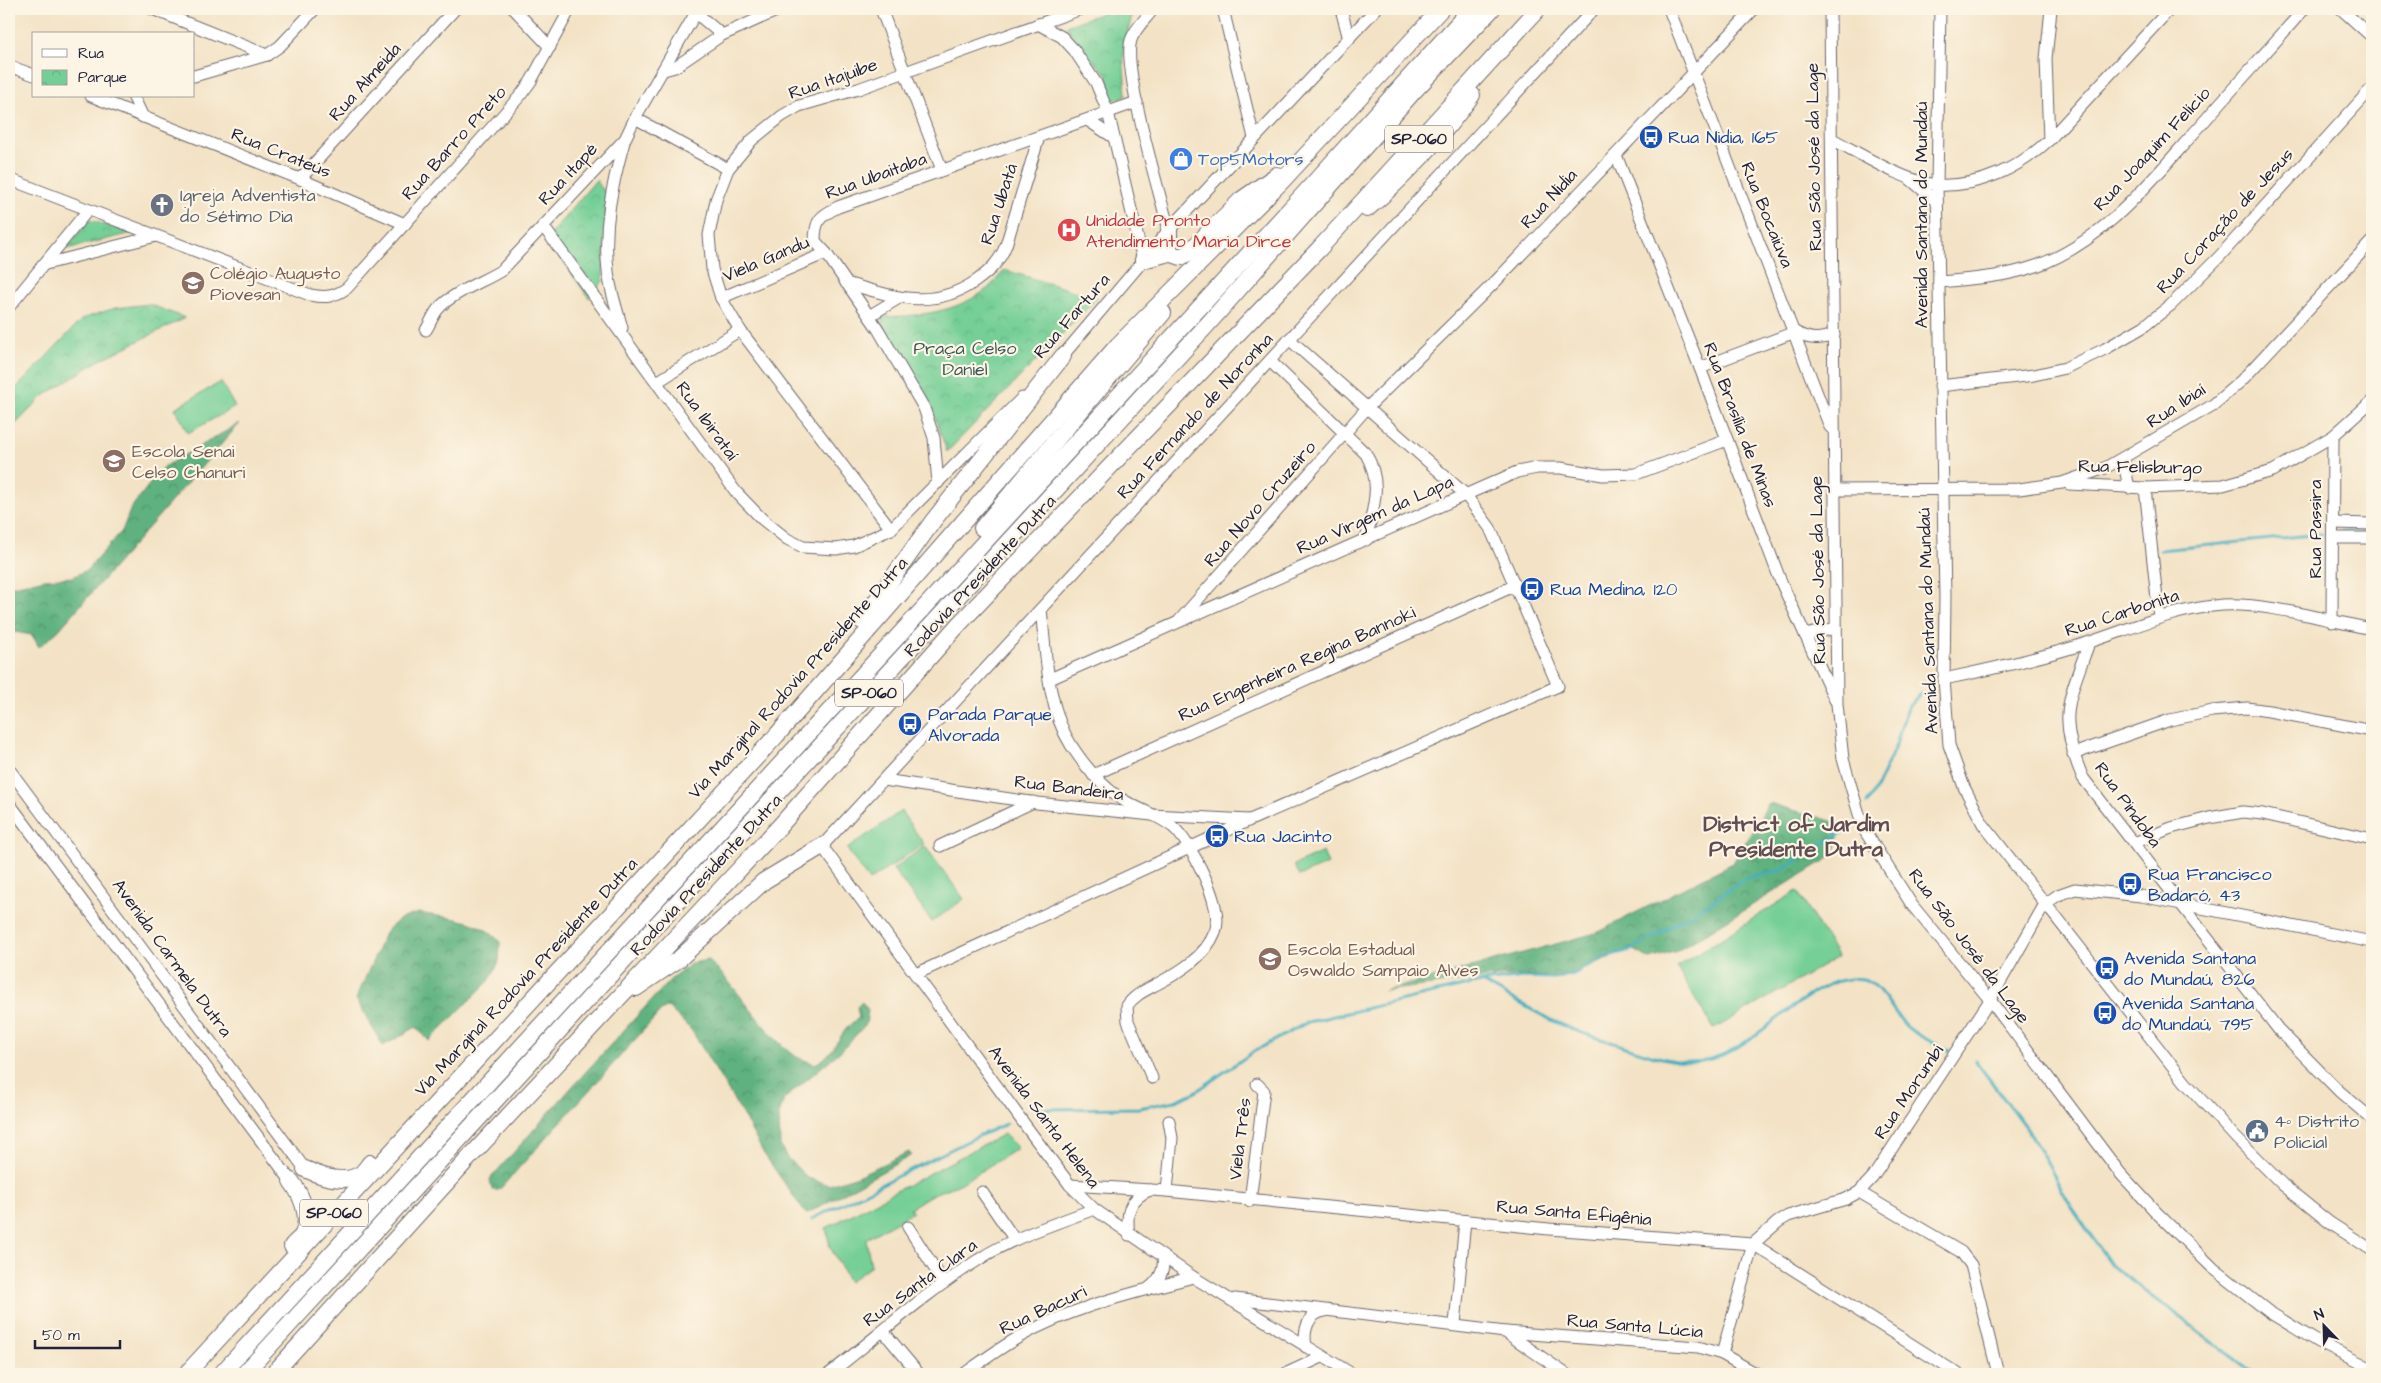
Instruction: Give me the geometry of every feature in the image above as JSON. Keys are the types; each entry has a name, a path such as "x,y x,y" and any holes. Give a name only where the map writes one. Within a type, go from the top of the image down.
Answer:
{"highway":[{"name":"Via Marginal Rodovia Presidente Dutra","path":"186,1374 776,736 1118,345 1306,155 1442,9"},
{"name":"Rodovia Presidente Dutra","path":"222,1374 1471,9"},
{"name":"Rodovia Presidente Dutra","path":"244,1374 1207,325 1414,91 1492,9"},
{"name":"Rodovia Presidente Dutra","path":"273,1374 467,1160 778,828 959,624 1319,249 1396,185 1434,145 1519,29 1538,9"},
{"path":"1143,260 1168,253 1181,256 1188,253 1241,200 1306,155"},
{"path":"1168,253 1169,230"},
{"path":"974,553 978,533 1175,298 1183,279"},
{"path":"776,736 792,701 877,603 933,521 1063,356"},
{"path":"615,1001 679,959 764,881 822,846"},
{"path":"305,1169 329,1178 359,1175 420,1111 443,1096"},
{"path":"226,1331 243,1298 303,1234 306,1220 303,1205 299,1191 291,1181"}],"street":[{"path":"152,9 169,12 267,55"},
{"path":"195,76 267,55 280,46 315,9"},
{"name":"Rua Almeida","path":"300,179 456,9"},
{"path":"514,9 550,47"},
{"name":"Rua Barro Preto","path":"156,236 310,295 326,298 336,296 347,288 520,96 550,47 570,9"},
{"path":"664,70 676,67 722,35 781,9"},
{"path":"882,9 942,170"},
{"name":"Rua Itajuibe","path":"891,529 740,330 721,298 712,270 709,234 716,200 728,169 752,140 782,116 800,106 858,90 1081,9"},
{"path":"1223,9 1254,138"},
{"path":"1341,9 1349,39"},
{"name":"Rua Fartura","path":"891,529 1063,356 1169,230 1376,9"},
{"name":"Rua Fernando de Noronha","path":"822,846 1594,9"},
{"name":"Rua Bocaiúva","path":"1669,9 1833,434"},
{"name":"Rua Nidia","path":"1366,409 1497,280 1754,9"},
{"name":"Rua São José da Lage","path":"1830,9 1837,704 1843,759 1863,828 1912,905 1990,1000 2120,1173 2213,1268 2269,1312 2318,1342 2372,1369"},
{"name":"Avenida Santana do Mundaú","path":"1940,9 1937,202 1941,488 1945,597 1944,679 1949,745 1964,787 1983,824 2185,1082 2235,1137 2283,1185 2330,1223 2372,1250"},
{"path":"2049,140 2046,59 2051,9"},
{"path":"1906,177 1937,185 1981,179 2006,172 2031,157 2170,9"},
{"name":"Rua Joaquim Felício","path":"1939,282 1997,277 2037,266 2072,248 2105,226 2145,186 2304,9"},
{"path":"2341,9 2372,37"},
{"path":"697,10 702,18 722,35"},
{"name":"Rua Itapé","path":"426,330 438,309 458,294 484,282 502,270 626,139 635,118 697,10"},
{"path":"1149,11 1131,41 1131,78 1169,230"},
{"path":"1038,24 1062,37 1074,50 1096,83 1108,112 1143,260"},
{"path":"9,66 32,74"},
{"name":"Rua Coração de Jesus","path":"1940,386 2034,375 2065,368 2105,349 2143,327 2171,305 2219,257 2372,88"},
{"name":"Rua Crateús","path":"96,98 300,179 405,224"},
{"path":"134,98 143,117"},
{"name":"Rua Ubaitaba","path":"938,483 934,438 924,408 869,316 826,253 815,241 815,226 824,214 838,207 1137,102"},
{"path":"635,118 728,169"},
{"path":"1087,120 1113,136"},
{"name":"Rua Ubatá","path":"846,283 898,298 932,299 951,296 971,284 992,268 1001,258 1012,230 1039,137"},
{"path":"623,334 608,272 607,219 612,185 626,139"},
{"path":"1832,139 1906,177 1937,202"},
{"name":"Rua Brasília de Minas","path":"1616,155 1700,368 1781,582 1837,704"},
{"path":"9,179 156,236"},
{"path":"9,307 88,210"},
{"name":"Rua Ibirataí","path":"543,226 736,492 762,519 787,539 803,548 836,549 854,546 891,529"},
{"path":"42,265 156,236"},
{"name":"Rua Ibiaí","path":"1834,490 2019,489 2062,483 2105,468 2213,404 2241,381 2372,241"},
{"name":"Viela Gandu","path":"721,298 826,253"},
{"path":"869,316 898,298"},
{"path":"657,382 740,330"},
{"path":"1700,368 1795,332 1806,339 1821,339 1834,335"},
{"path":"916,974 1191,849 1250,820 1558,686 1490,528 1465,494 1289,340"},
{"path":"1270,361 1366,454 1373,466 1376,480 1375,499 1366,540"},
{"name":"Rua Felisburgo","path":"2062,483 2129,488 2223,485 2273,471 2333,436 2372,400"},
{"name":"Rua Novo Cruzeiro","path":"1180,621 1366,409"},
{"name":"Rua Passira","path":"2332,622 2333,436"},
{"name":"Rua Virgem da Lapa","path":"1050,679 1517,472 1537,468 1561,468 1603,475 1636,474 1727,440"},
{"path":"2123,458 2129,488"},
{"path":"2145,488 2159,617"},
{"path":"2333,522 2372,524"},
{"path":"2333,538 2372,538"},
{"name":"Rua Engenheira Regina Bannoki","path":"1092,775 1516,585"},
{"name":"Rua Carbonita","path":"1944,679 2089,643 2159,617 2188,610 2224,605 2292,613 2372,629"},
{"path":"1041,609 1050,679 1058,714 1070,744 1092,775 1119,798 1173,827 1191,849 1212,898 1218,918 1216,931 1205,949 1192,963 1138,995 1127,1006 1128,1021 1152,1078"},
{"path":"1805,635 1836,628"},
{"name":"Rua Pindoba","path":"2089,643 2068,706 2067,731 2073,754 2083,778 2278,1029 2339,1091 2372,1119"},
{"path":"2073,754 2170,720 2212,711 2247,708 2372,731"},
{"name":"Avenida Carmela Dutra","path":"9,769 305,1169"},
{"name":"Rua Bandeira","path":"884,780 1033,802 1152,815 1250,820"},
{"path":"940,846 1033,802"},
{"path":"9,804 291,1181"},
{"path":"2134,843 2171,828 2209,818 2243,812 2263,814 2372,839"},
{"name":"Avenida Santa Helena","path":"822,846 1070,1185 1094,1209 1193,1277 1231,1298 1306,1347 1352,1374"},
{"path":"2045,904 2058,895 2075,889 2141,896 2179,902 2372,942"},
{"name":"Rua Morumbi","path":"1753,1244 1778,1222 1788,1216 1846,1200 1859,1192 1873,1177 1990,1000 2045,904"},
{"name":"Viela Três","path":"1250,1201 1264,1091 1257,1084"},
{"path":"1167,1192 1172,1138 1170,1121"},
{"name":"Rua Santa Efigênia","path":"1070,1185 1150,1190 1250,1201 1704,1242 1753,1244"},
{"path":"1130,1235 1127,1219 1131,1205 1139,1196 1150,1190"},
{"path":"982,1192 1014,1240"},
{"path":"1859,1192 1961,1252 1971,1265 1998,1374"},
{"name":"Rua Santa Clara","path":"829,1374 944,1283 979,1259 1014,1240 1094,1209"},
{"path":"1455,1324 1465,1221"},
{"path":"908,1227 944,1283"},
{"path":"1722,1354 1753,1244 1958,1374"},
{"name":"Rua Bacuri","path":"1144,1290 1155,1283 1160,1276 1164,1263 1163,1257"},
{"name":"Rua Bacuri","path":"964,1374 1022,1335 1058,1318 1093,1305 1193,1277"},
{"name":"Rua Santa Lúcia","path":"1231,1298 1329,1311 1455,1324 1505,1332 1698,1347 1722,1354 1757,1374"},
{"path":"1306,1347 1305,1333 1312,1317 1319,1312 1329,1311"},
{"path":"883,1331 919,1374"},
{"path":"1505,1332 1566,1374"},
{"path":"1285,1374 1322,1357"},
{"path":"978,1364 984,1374"}],"green space":[{"path":"1113,9 1133,11 1123,51 1126,96 1111,101 1107,74 1088,57 1066,26"},
{"path":"596,180 607,195 603,281 589,298 547,238"},
{"path":"89,220 133,233 66,249"},
{"name":"Praça Celso Daniel","path":"1005,270 1097,298 947,452 926,393 885,330 882,317 922,314 959,305 986,290"},
{"path":"149,304 185,318 98,361 42,397 9,431 9,396 82,319 115,308"},
{"path":"221,382 235,407 188,433 175,408"},
{"path":"240,423 58,631 39,647 32,635 9,631 9,587 45,579 73,577 87,570 122,531 131,508 162,468"},
{"path":"1769,803 1841,824 1834,855 1677,951 1650,959 1631,948 1562,978 1524,975 1494,977 1384,991 1596,933 1733,863"},
{"path":"901,811 924,844 869,881 847,849"},
{"path":"925,846 964,899 932,922 893,869"},
{"path":"1323,852 1328,864 1299,876 1294,865"},
{"path":"1797,891 1838,957 1714,1029 1676,967"},
{"path":"418,913 462,920 483,928 500,942 499,962 489,981 429,1041 416,1027 383,1046 356,999 386,931 400,919"},
{"path":"708,960 782,1045 801,1059 815,1064 828,1055 847,1028 859,1018 857,1007 862,1002 868,1010 866,1024 843,1049 784,1099 779,1115 780,1145 787,1158 808,1178 829,1185 855,1177 909,1152 912,1155 806,1214 764,1154 692,1031 668,1007 661,1011 499,1190 492,1190 490,1179 670,980 692,963"},
{"path":"1004,1134 1018,1148 960,1184 933,1194 910,1208 913,1212 866,1239 871,1266 849,1282 830,1247 826,1228"}],"waterway":[{"path":"2342,531 2372,531"},
{"path":"2160,550 2321,534"},
{"path":"1867,804 1896,745 1907,708 1921,693"},
{"path":"1481,982 1524,977 1555,978 1574,974 1603,957 1631,950 1713,901 1745,878 1779,871 1848,829"},
{"path":"1042,1109 1139,1108 1175,1101 1194,1093 1253,1052 1308,1022 1481,982 1544,1016 1580,1032 1657,1057 1689,1062 1712,1059 1735,1049 1820,989 1841,980 1863,979 1869,981 1881,992 1910,1030 1949,1051"},
{"path":"1975,1060 2032,1136 2072,1208 2112,1266 2255,1374"},
{"path":"812,1219 978,1136 1006,1124"}],"place":[{"name":"Rua Nidia, 165","path":"1651,137"},
{"name":"Top5Motors","path":"1181,159"},
{"name":"Igreja Adventista do Sétimo Dia","path":"162,205"},
{"name":"Unidade Pronto Atendimento Maria Dirce","path":"1069,230"},
{"name":"Colégio Augusto Piovesan","path":"193,283"},
{"name":"Escola Senai Celso Chanuri","path":"114,461"},
{"name":"Rua Medina, 120","path":"1532,589"},
{"name":"Parada Parque Alvorada","path":"910,724"},
{"name":"Rua Jacinto","path":"1217,836"},
{"name":"Rua Francisco Badaró, 43","path":"2130,884"},
{"name":"Escola Estadual Oswaldo Sampaio Alves","path":"1270,959"},
{"name":"Avenida Santana do Mundaú, 826","path":"2107,968"},
{"name":"Avenida Santana do Mundaú, 795","path":"2105,1013"},
{"name":"4º Distrito Policial","path":"2257,1131"}],"district":[{"name":"District of Jardim Presidente Dutra","path":"1796,836"}]}
